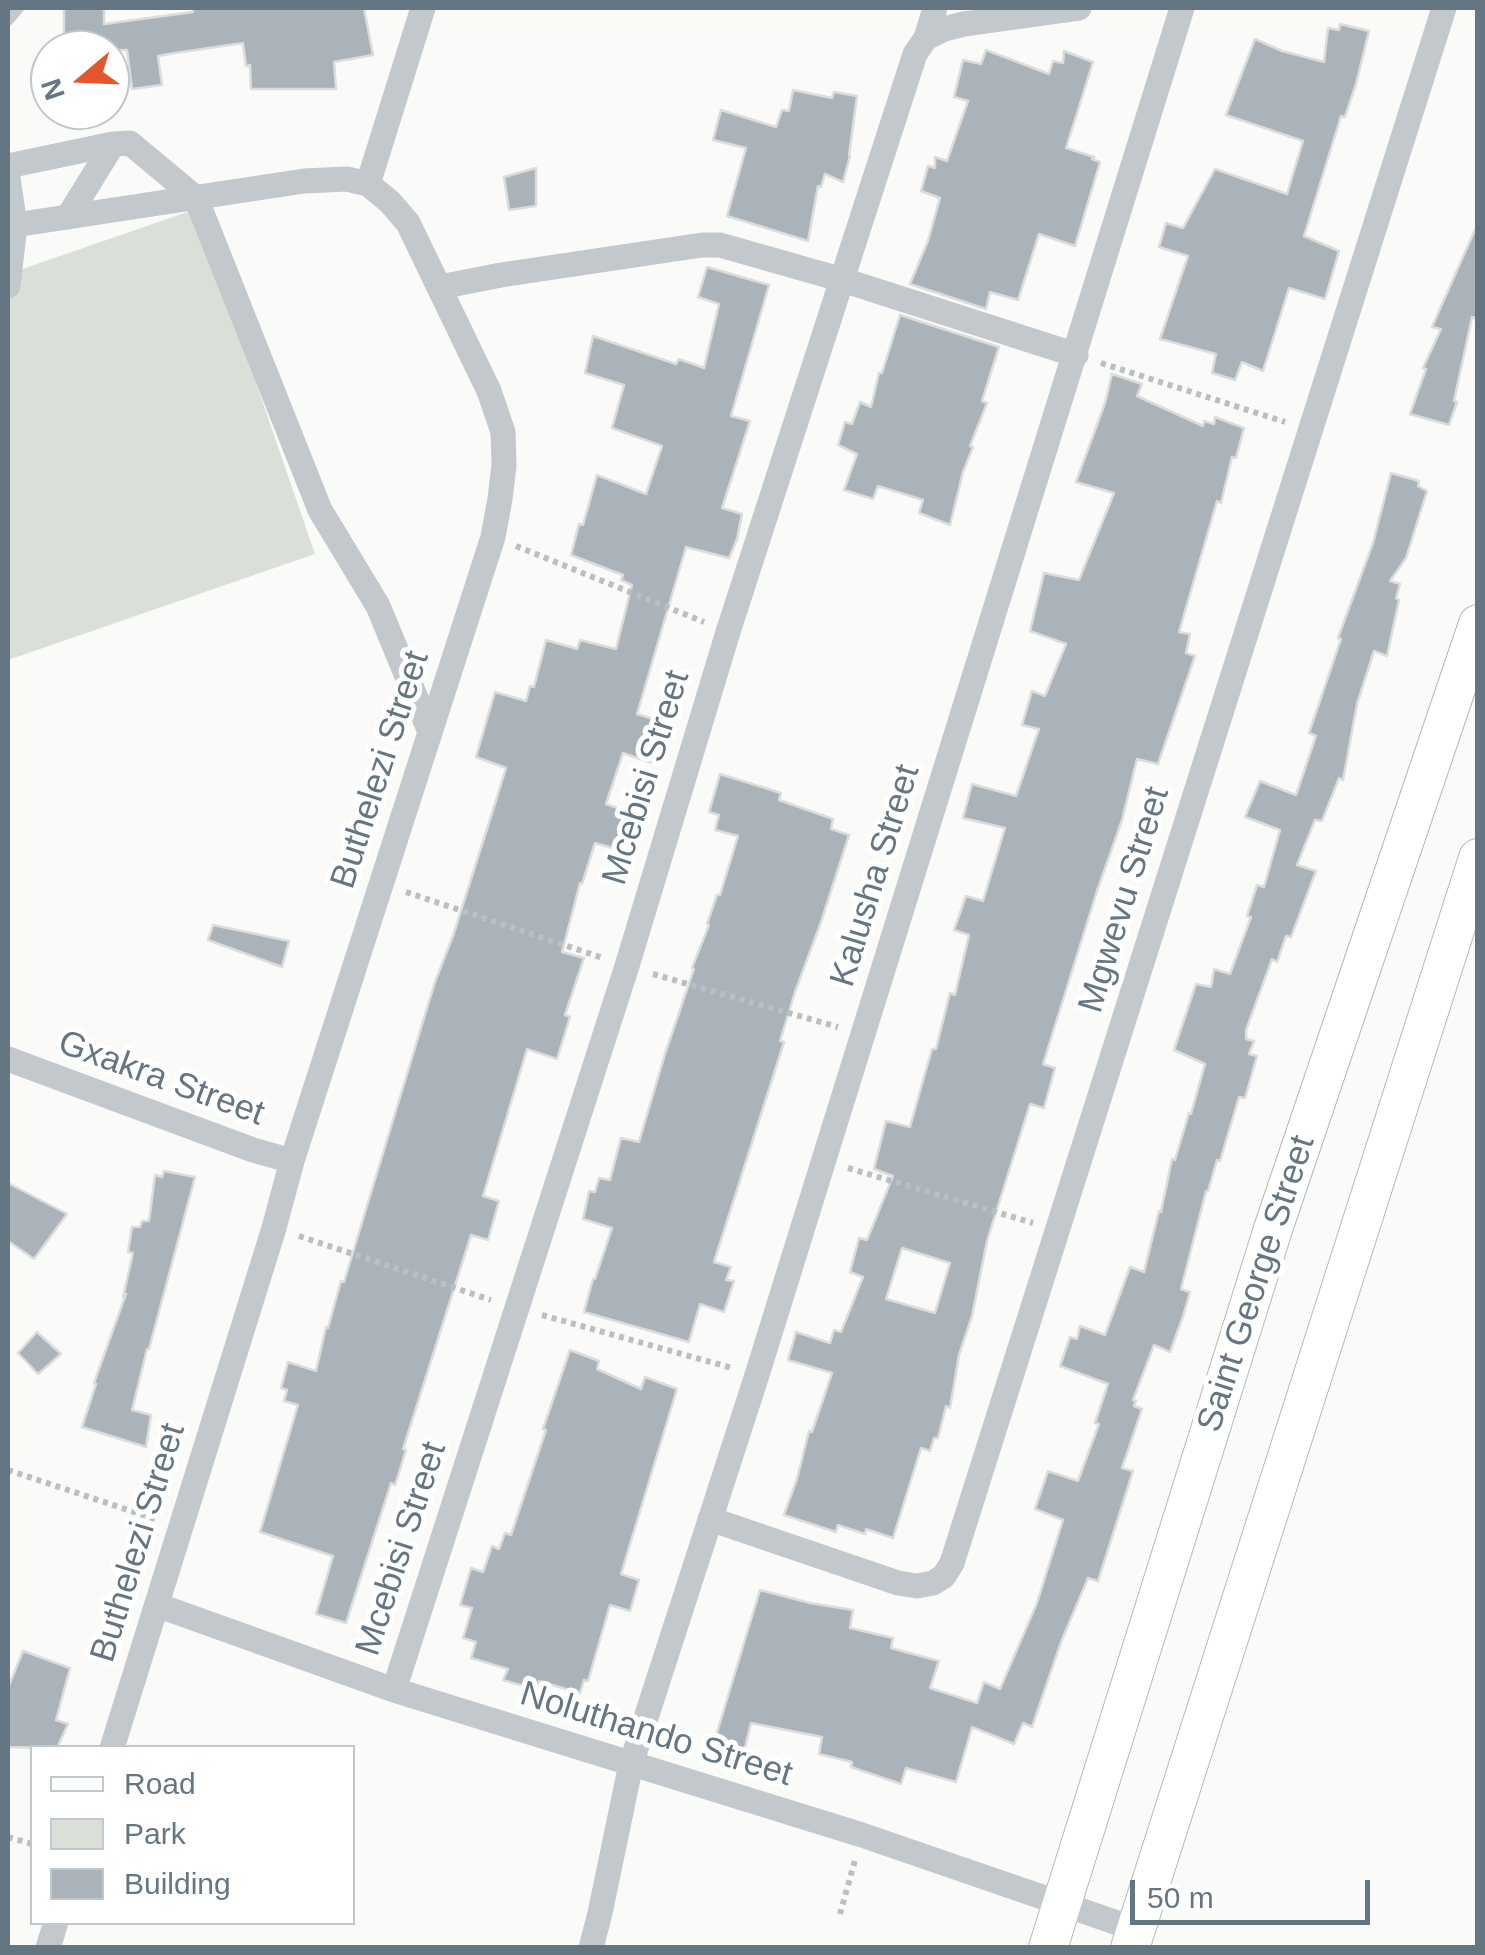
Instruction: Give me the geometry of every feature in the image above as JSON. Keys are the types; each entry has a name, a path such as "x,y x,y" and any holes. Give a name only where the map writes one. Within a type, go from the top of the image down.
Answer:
{"main road":[{"name":"Saint George Street","path":"1048,1948 1273,1229 1478,624"},
{"path":"1132,1938 1478,858"}],"street":[{"path":"11,225 304,181 347,178 368,184 424,8"},
{"name":"Mcebisi Street","path":"394,1690 627,966 728,632 900,96 935,8"},
{"path":"926,38 964,24 1079,8"},
{"name":"Kalusha Street","path":"590,1948 630,1764 757,1375 1182,8"},
{"name":"Mgwevu Street","path":"710,1520 917,1586 944,1576 952,1563 1444,8"},
{"path":"8,166 130,143 196,198 320,510 378,606 430,732"},
{"path":"68,217 114,144"},
{"path":"8,178 8,286"},
{"name":"Buthelezi Street","path":"113,1745 292,1161 492,536 500,499 503,432 489,391 408,223 368,184"},
{"path":"440,286 720,245 1076,355"},
{"name":"Gxakra Street","path":"8,1060 292,1161"},
{"name":"Noluthando Street","path":"157,1605 394,1690 1004,1882 1132,1938"}],"lane":[{"path":"8,20 18,8"}],"path":[{"path":"1076,355 1310,430"},
{"path":"492,536 728,632"},
{"path":"381,884 627,966 863,1034"},
{"path":"824,1161 1058,1231"},
{"path":"274,1228 516,1308 757,1375"},
{"path":"8,1470 182,1528"},
{"path":"840,1914 862,1835"}],"green space":[{"path":"196,209 315,554 8,660 8,274"}],"building":[{"path":"64,8 104,8 104,24 193,12 192,8 364,8 373,55 334,62 336,89 251,89 250,65 246,66 243,43 158,56 162,85 132,89 130,30 64,30"},
{"path":"1340,24 1369,31 1356,84 1345,117 1341,116 1304,236 1339,251 1325,299 1289,288 1263,371 1242,362 1235,380 1212,373 1216,354 1160,339 1188,256 1159,247 1166,223 1183,228 1215,169 1287,194 1303,141 1226,115 1255,39 1324,62 1328,28 1339,30"},
{"path":"986,50 1049,74 1053,61 1063,63 1064,51 1093,62 1066,148 1100,162 1075,246 1039,234 1018,300 990,292 986,309 910,284 940,198 921,191 928,166 935,168 935,157 947,161 968,101 954,97 963,60 981,64"},
{"path":"793,90 832,98 834,92 857,96 843,182 825,174 821,187 818,186 808,241 727,216 746,148 713,140 721,110 776,127 782,110 789,111"},
{"path":"536,168 536,206 509,210 504,177"},
{"path":"1478,223 1478,319 1472,317 1454,401 1457,402 1449,425 1410,414 1426,369 1423,368 1441,329 1432,327"},
{"path":"707,267 769,285 731,416 750,421 722,508 742,514 737,539 729,558 686,547 637,714 660,721 652,763 623,753 606,804 629,812 616,849 595,843 580,883 562,952 584,958 565,1015 570,1017 557,1059 527,1049 483,1196 499,1201 488,1240 471,1235 395,1485 391,1483 346,1623 316,1614 333,1556 260,1532 298,1405 284,1401 287,1390 281,1388 288,1362 316,1371 326,1327 341,1281 344,1282 435,982 506,768 476,757 495,692 526,701 530,686 534,687 546,640 577,649 580,640 616,649 632,585 621,580 623,575 571,555 597,475 646,494 662,446 612,428 624,385 585,373 593,336 676,364 679,359 704,368 719,304 698,297"},
{"path":"900,315 999,347 982,401 987,403 970,446 973,447 950,525 919,513 923,500 878,486 873,499 844,490 857,454 838,445 845,422 852,424 860,402 871,407"},
{"path":"1112,374 1142,384 1137,396 1203,426 1204,421 1214,424 1215,417 1244,428 1221,503 1217,501 1179,632 1190,634 1186,653 1195,656 1158,764 1137,759 1122,820 1043,1064 1055,1068 1044,1108 1030,1104 987,1241 950,1408 946,1406 938,1438 934,1438 930,1451 921,1448 893,1538 838,1525 836,1532 784,1515 809,1431 812,1432 832,1373 788,1360 796,1332 830,1343 834,1330 841,1332 863,1277 850,1272 859,1238 867,1240 893,1176 874,1169 886,1121 910,1127 950,993 955,995 969,935 954,930 966,896 983,901 1005,828 963,818 972,784 1016,796 1039,729 1022,725 1032,691 1045,696 1066,644 1030,631 1044,573 1079,580 1114,493 1076,482","holes":["902,1248 950,1263 935,1313 886,1299"]},
{"path":"1391,473 1419,481 1418,486 1427,491 1406,558 1390,581 1400,584 1387,656 1374,651 1357,704 1343,780 1339,778 1322,821 1315,820 1297,865 1316,871 1291,937 1286,936 1277,962 1272,959 1246,1030 1246,1039 1254,1041 1249,1054 1257,1056 1245,1098 1239,1097 1220,1161 1217,1160 1206,1191 1181,1289 1190,1292 1183,1316 1170,1352 1154,1345 1133,1400 1134,1406 1142,1409 1122,1468 1133,1471 1098,1581 1088,1578 1032,1727 1023,1723 1014,1744 972,1727 956,1782 906,1768 901,1784 851,1767 852,1762 819,1754 822,1737 751,1723 743,1756 713,1746 760,1590 853,1610 850,1628 893,1638 891,1648 939,1661 930,1688 977,1703 984,1682 1000,1689 1037,1603 1063,1520 1035,1509 1048,1471 1078,1481 1099,1424 1095,1423 1108,1384 1060,1366 1070,1337 1077,1339 1080,1326 1105,1335 1130,1267 1144,1272 1172,1159 1175,1160 1191,1114 1205,1064 1174,1050 1196,984 1211,987 1214,969 1230,974 1251,917 1247,916 1257,885 1264,887 1280,830 1245,817 1260,781 1296,795 1316,736 1309,733 1373,543"},
{"path":"720,774 781,793 779,800 833,819 831,829 849,835 795,992 780,1041 784,1042 714,1262 731,1267 726,1280 734,1281 724,1312 700,1304 689,1342 584,1312 612,1228 583,1219 589,1191 595,1192 599,1178 610,1180 621,1138 639,1142 692,968 720,895 738,836 715,830 719,815 709,812"},
{"path":"213,925 289,941 282,967 208,940"},
{"path":"164,1171 195,1177 132,1410 151,1415 146,1447 82,1427 126,1294 123,1297 133,1253 128,1252 132,1227 149,1221 155,1175 162,1177"},
{"path":"8,1183 67,1214 34,1259 8,1241"},
{"path":"37,1332 61,1354 38,1374 18,1353"},
{"path":"570,1350 599,1361 597,1369 641,1389 645,1377 677,1389 621,1574 639,1580 630,1611 610,1605 588,1681 584,1680 580,1693 539,1681 537,1690 503,1680 508,1669 471,1658 476,1642 463,1638 472,1608 460,1605 471,1568 483,1572 492,1546 499,1549 505,1533 511,1535"},
{"path":"23,1651 70,1668 56,1720 68,1724 58,1745 8,1747 8,1688"}]}
